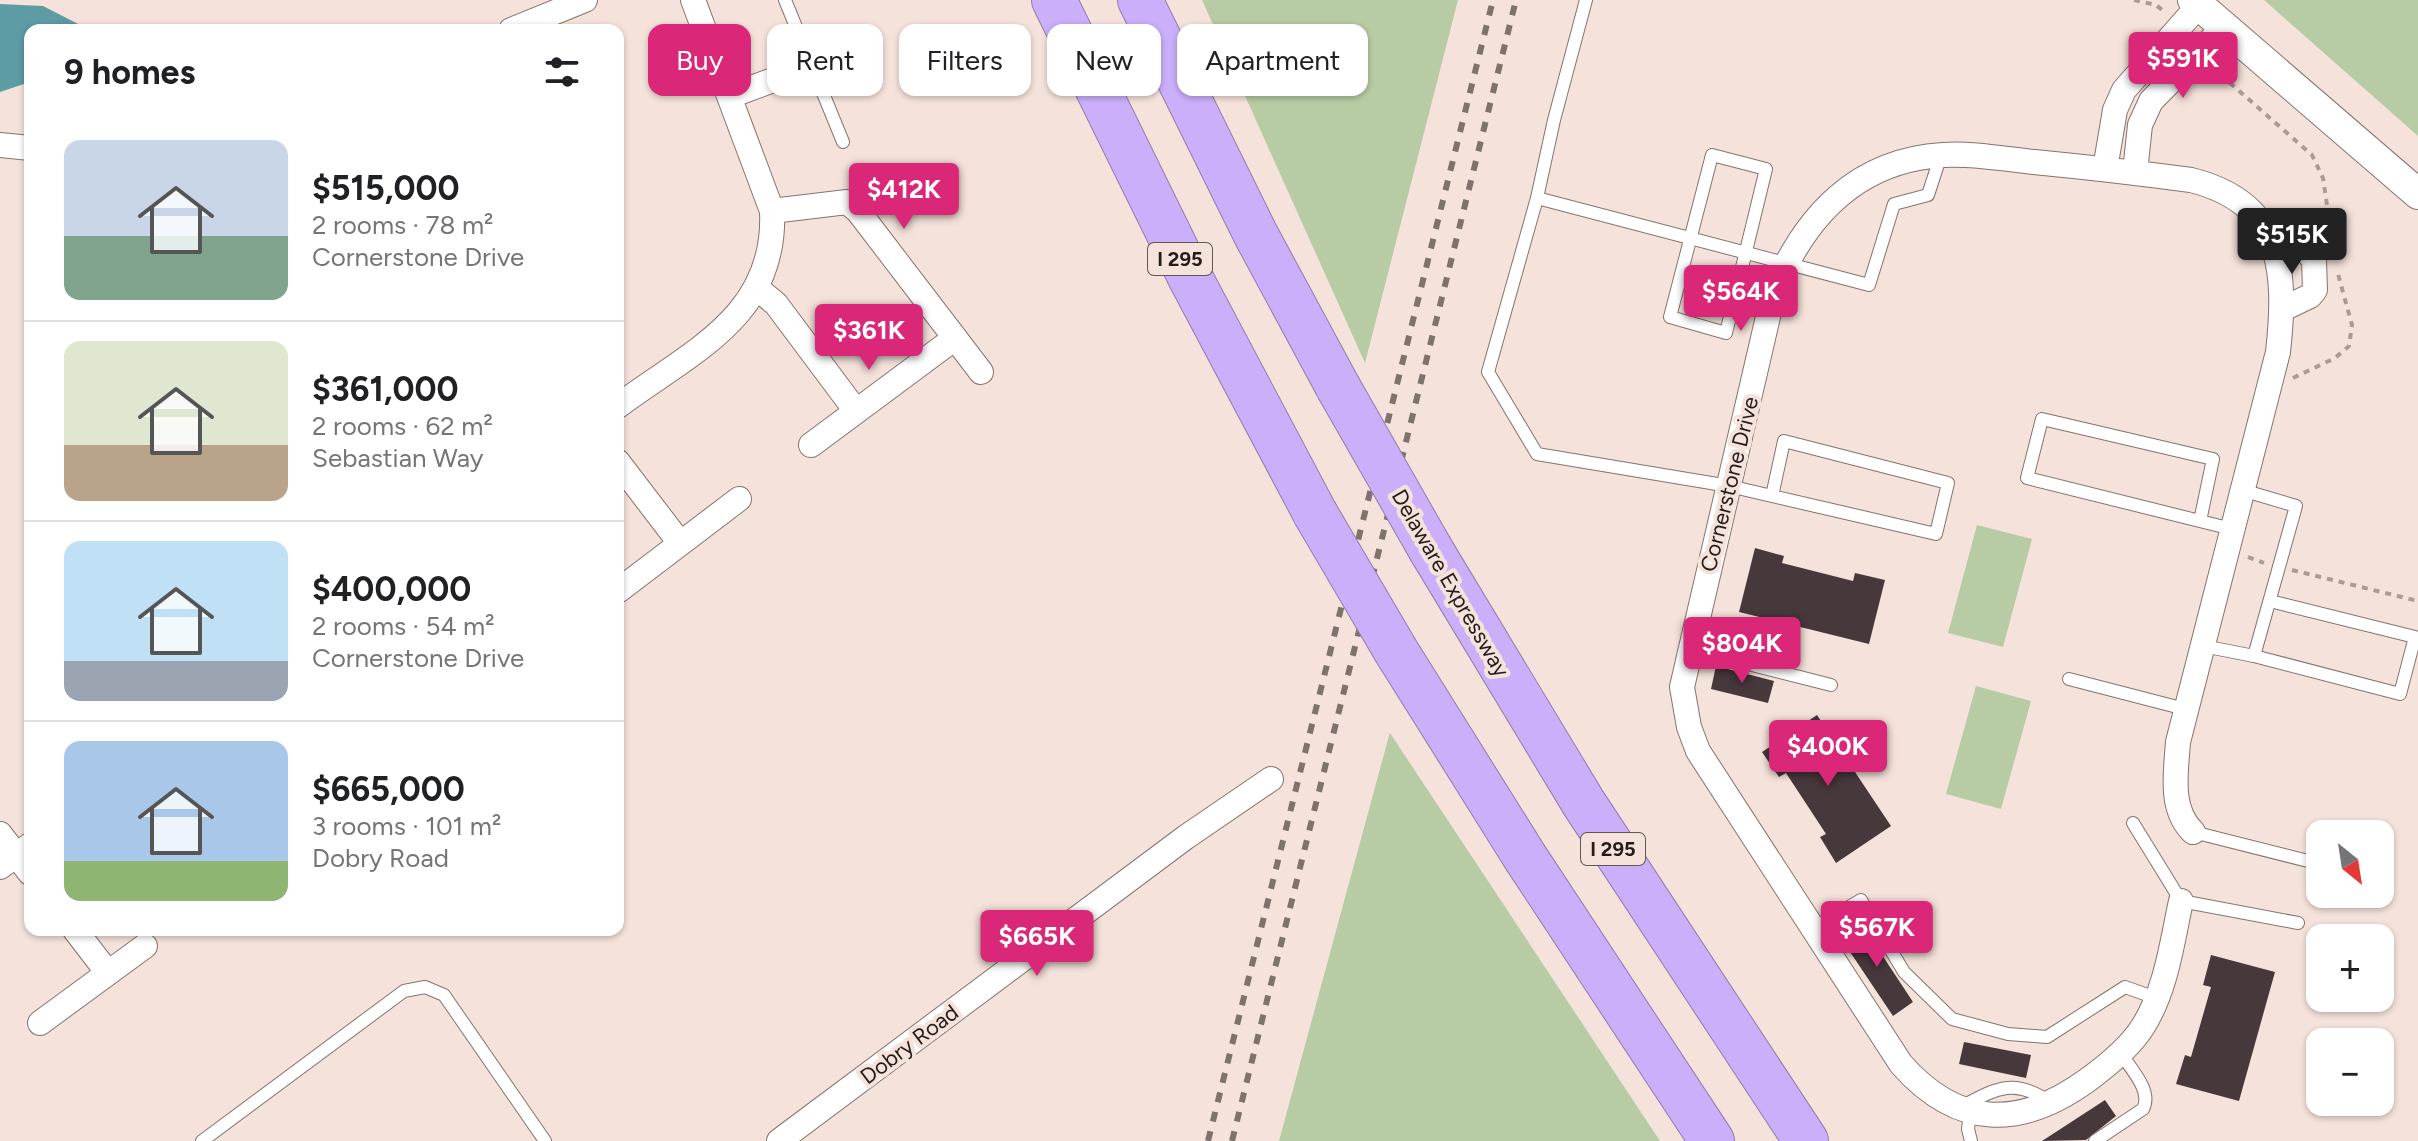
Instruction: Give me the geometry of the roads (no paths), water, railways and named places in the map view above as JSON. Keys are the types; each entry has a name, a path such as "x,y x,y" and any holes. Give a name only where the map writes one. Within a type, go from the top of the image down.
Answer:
{"highway":[{"name":"I 295","path":"1054,0 1184,265 1315,513 1396,651 1525,857 1712,1141"},
{"name":"Delaware Expressway","path":"1140,0 1256,235 1431,550 1583,802 1806,1141"}],"street":[{"path":"526,24 585,0"},
{"path":"693,0 702,24"},
{"path":"2105,169 2115,110 2124,90 2196,3 2418,194"},
{"path":"2135,172 2140,125 2151,101 2224,27"},
{"path":"624,402 739,316 758,289 773,237 772,211 730,96"},
{"path":"0,145 24,147"},
{"name":"Cornerstone Drive","path":"2181,901 2156,998 2139,1033 2120,1052 2073,1091 2051,1103 2012,1115 1964,1111 1921,1086 1901,1064 1698,751 1683,699 1689,649 1774,291 1808,226 1857,182 1909,161 1941,155 2135,172 2214,186 2237,198 2258,217 2273,245 2280,270 2283,309 2278,352 2185,709 2175,778 2178,808 2193,832"},
{"path":"772,211 847,202 858,211 981,372"},
{"path":"2273,245 2302,246 2314,260 2315,290 2310,296 2283,309"},
{"path":"758,289 776,304 856,411"},
{"path":"811,445 955,338"},
{"path":"624,470 680,543"},
{"path":"624,586 739,499"},
{"name":"Dobry Road","path":"779,1141 1186,837 1271,779"},
{"path":"0,834 19,860"},
{"path":"80,936 108,973"},
{"path":"40,1023 145,946"}],"lane":[{"path":"785,0 794,24"},
{"path":"1586,0 1537,198 1488,372 1537,454 1729,486 1772,496 1936,534 1948,483 1784,441 1772,496"},
{"path":"824,96 843,142"},
{"path":"1712,155 1766,169 1747,254 1726,333 1670,317 1712,155"},
{"path":"1537,198 1869,285 1894,204 1928,195 1941,155"},
{"path":"2200,521 2213,459 2042,419 2027,478 2232,529"},
{"path":"2242,490 2296,506 2254,656"},
{"path":"2203,646 2400,694 2415,637 2270,601"},
{"path":"1689,649 1831,685"},
{"path":"2069,679 2185,709"},
{"path":"2133,823 2181,901 2298,923"},
{"path":"2193,832 2306,860"},
{"path":"1812,929 1861,900 1904,972 1942,1010 1952,1019 2008,1034 2047,1037 2125,987 2156,998"},
{"path":"202,1141 404,991 425,987 444,995 545,1141"},
{"path":"2095,1141 2143,1109 2147,1102 2147,1094 2120,1052"},
{"path":"1964,1111 1971,1141"}],"water":[{"path":"0,4 43,6 78,24 24,24 24,84 0,92"}],"railway":[{"path":"1208,1141 1493,0"},
{"path":"1232,1141 1516,0"}]}
